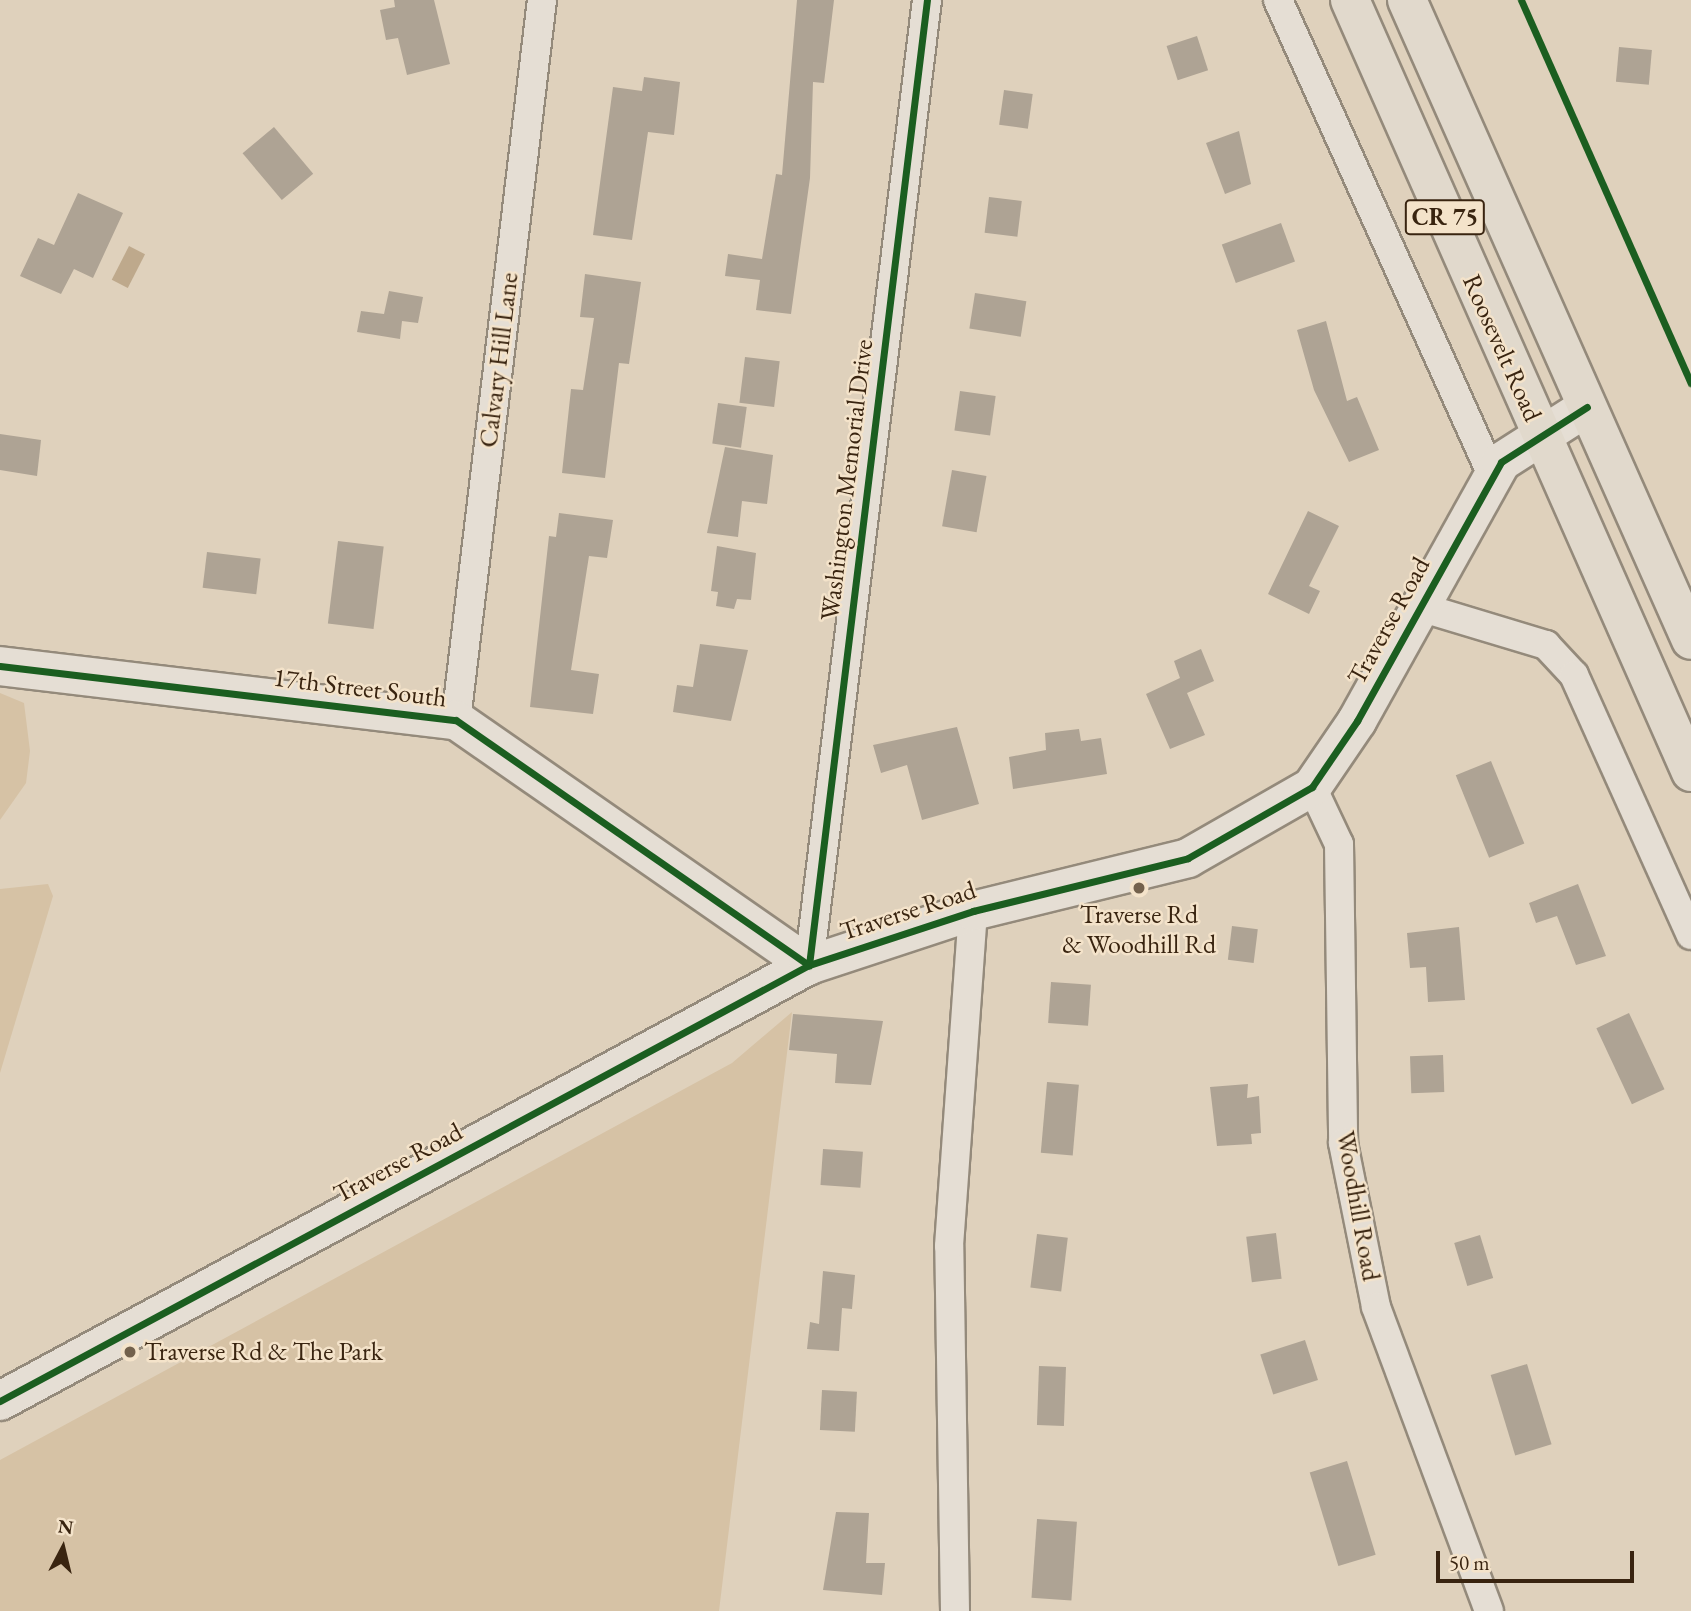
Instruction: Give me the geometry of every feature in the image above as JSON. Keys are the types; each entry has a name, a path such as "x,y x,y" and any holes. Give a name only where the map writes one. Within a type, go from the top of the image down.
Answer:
{"main road":[{"name":"Roosevelt Road","path":"1350,0 1691,772"},
{"name":"Roosevelt Road","path":"1408,0 1691,640"}],"street":[{"name":"Calvary Hill Lane","path":"456,720 542,0"},
{"name":"Washington Memorial Drive","path":"808,965 927,0"},
{"path":"1278,0 1493,477"},
{"name":"Traverse Road","path":"0,1401 808,965 973,911 1188,858 1312,787 1420,607 1501,462 1539,433 1587,407"},
{"path":"1420,607 1546,645 1574,675 1691,935"},
{"name":"17th Street South","path":"0,666 456,720 808,965"},
{"name":"Woodhill Road","path":"1312,787 1339,844 1343,1143 1376,1307 1489,1611"},
{"path":"955,1611 949,1246 973,911"}],"shaded area":[{"path":"129,246 145,254 128,288 112,280"},
{"path":"0,693 24,703 30,751 26,783 0,820"},
{"path":"48,884 53,896 0,1073 0,889"},
{"path":"792,1012 719,1611 0,1611 0,1460 732,1063"}],"building":[{"path":"394,0 434,0 450,64 407,75 398,38 386,40 380,10 395,7"},
{"path":"797,0 834,0 824,83 813,82 810,178 791,314 756,310 760,280 725,276 728,254 762,259 776,174 782,175"},
{"path":"1197,36 1208,70 1178,80 1167,46"},
{"path":"1619,47 1652,50 1649,85 1616,82"},
{"path":"644,77 680,82 674,135 648,132 632,240 593,235 613,87 642,91"},
{"path":"1004,90 1033,94 1028,129 999,125"},
{"path":"274,127 313,174 282,200 243,153"},
{"path":"1239,131 1251,184 1225,194 1206,143"},
{"path":"78,193 123,213 93,278 74,269 61,294 20,276 38,238 54,245"},
{"path":"989,197 1022,201 1017,237 985,233"},
{"path":"1281,223 1295,262 1236,283 1222,245"},
{"path":"585,274 641,282 629,364 619,363 605,478 562,473 571,389 583,390 594,318 580,317"},
{"path":"389,291 423,297 418,323 402,321 400,339 357,332 361,311 384,314"},
{"path":"975,293 1026,301 1021,337 969,329"},
{"path":"1326,321 1347,401 1357,397 1379,450 1349,462 1314,390 1297,330"},
{"path":"745,357 780,361 774,407 739,403"},
{"path":"960,391 996,396 990,436 954,431"},
{"path":"718,403 747,407 741,448 712,444"},
{"path":"0,434 41,440 37,476 0,470"},
{"path":"725,447 773,455 767,504 742,501 738,537 707,533"},
{"path":"952,470 986,476 977,532 942,526"},
{"path":"1308,511 1339,526 1309,586 1320,591 1309,614 1268,594"},
{"path":"559,513 613,520 607,558 589,556 571,670 599,674 593,714 530,707 549,536 556,537"},
{"path":"338,541 384,547 374,629 328,623"},
{"path":"717,546 756,553 751,600 737,599 734,609 716,606 718,592 711,591"},
{"path":"207,552 261,559 256,594 203,588"},
{"path":"700,644 748,650 731,721 673,712 677,685 693,687"},
{"path":"1201,649 1214,681 1187,693 1205,735 1170,749 1146,694 1180,678 1174,661"},
{"path":"957,727 979,804 922,820 907,765 881,773 873,745"},
{"path":"1079,729 1081,741 1101,738 1107,774 1013,789 1009,757 1046,750 1045,733"},
{"path":"1491,761 1524,844 1489,858 1456,775"},
{"path":"1578,884 1606,956 1576,965 1557,916 1536,923 1529,903"},
{"path":"1232,926 1258,929 1254,963 1228,960"},
{"path":"1459,927 1465,1000 1428,1002 1426,967 1410,968 1407,933"},
{"path":"1051,982 1091,985 1088,1026 1048,1023"},
{"path":"1629,1013 1664,1089 1632,1104 1596,1028"},
{"path":"793,1014 883,1021 871,1085 835,1083 837,1054 789,1050"},
{"path":"1443,1055 1444,1092 1411,1093 1410,1056"},
{"path":"1047,1082 1079,1085 1073,1156 1041,1153"},
{"path":"1248,1084 1247,1098 1259,1096 1261,1133 1251,1134 1252,1144 1217,1146 1210,1087"},
{"path":"823,1149 863,1152 860,1188 820,1185"},
{"path":"1276,1233 1282,1279 1252,1282 1246,1237"},
{"path":"1037,1234 1068,1238 1061,1291 1030,1288"},
{"path":"1480,1235 1493,1278 1467,1286 1454,1243"},
{"path":"823,1271 855,1275 852,1309 842,1308 839,1351 807,1349 810,1322 819,1324"},
{"path":"1305,1340 1318,1380 1273,1394 1260,1355"},
{"path":"1527,1364 1552,1444 1515,1455 1491,1375"},
{"path":"1039,1366 1066,1367 1064,1426 1037,1425"},
{"path":"822,1390 857,1392 855,1432 820,1430"},
{"path":"1347,1461 1376,1555 1338,1566 1310,1472"},
{"path":"836,1512 869,1513 866,1563 885,1563 882,1595 823,1590"},
{"path":"1037,1519 1077,1522 1071,1601 1031,1598"}],"cycle path":[{"path":"0,666 456,720 809,965 927,0"},
{"path":"1521,0 1691,383"},
{"path":"0,1401 809,965 973,911 1188,858 1312,787 1357,721 1501,462 1587,407"}],"place":[{"name":"Traverse Rd & Woodhill Rd","path":"1139,888"},
{"name":"Traverse Rd & The Park","path":"130,1352"}]}
